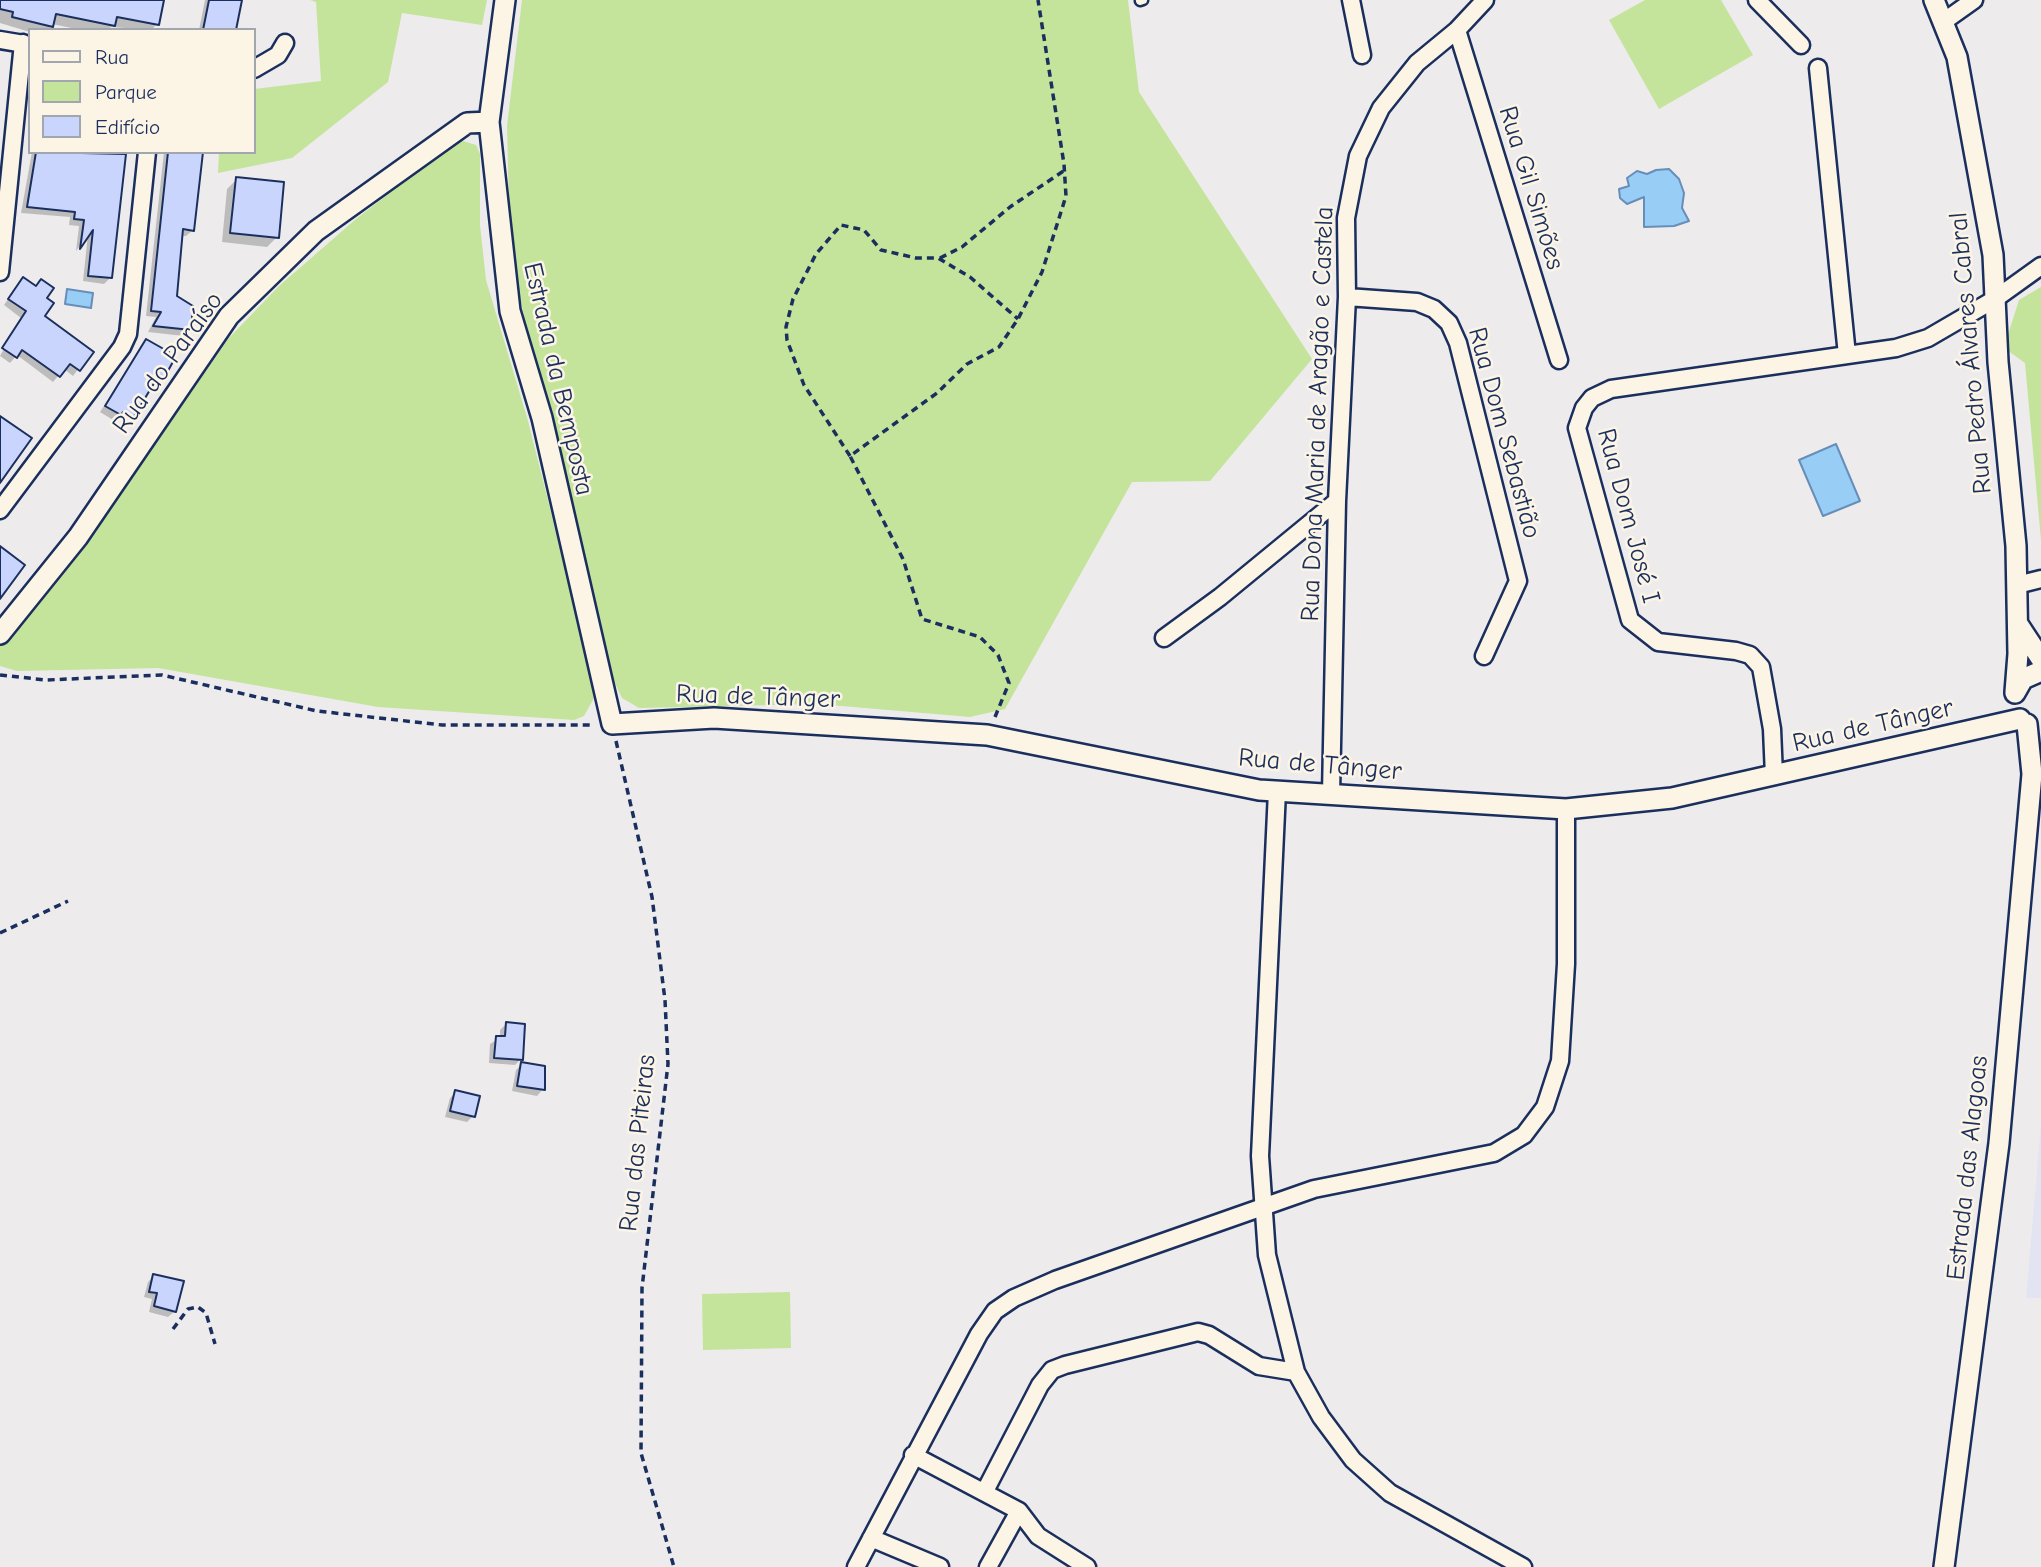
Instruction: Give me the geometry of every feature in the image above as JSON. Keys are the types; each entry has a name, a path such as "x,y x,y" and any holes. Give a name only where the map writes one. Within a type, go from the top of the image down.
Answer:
{"street":[{"name":"Estrada da Bemposta","path":"505,0 489,122 510,311 542,418 612,724"},
{"path":"1350,0 1362,55"},
{"name":"Rua Dona Maria de Aragão e Castela","path":"1331,794 1337,501 1347,297 1346,218 1358,156 1381,108 1417,63 1457,30 1485,0"},
{"path":"1757,0 1801,45"},
{"name":"Rua Pedro Álvares Cabral","path":"1934,0 1957,57 1993,255 2017,585 2015,692"},
{"path":"1943,22 1974,0"},
{"name":"Rua Gil Simões","path":"1457,30 1559,360"},
{"path":"0,40 26,44 0,272"},
{"path":"256,68 278,55 285,43"},
{"path":"1818,68 1847,355"},
{"name":"Rua do Paraíso","path":"2,626 78,537 229,316 316,231 467,123 489,122"},
{"path":"0,510 122,347 128,334 147,154"},
{"name":"Rua Dom José I","path":"1774,776 1772,729 1761,667 1750,655 1658,642 1630,620 1577,428 1584,408 1592,398 1611,389 1896,348 1928,338 1995,299 2041,266"},
{"name":"Rua Dom Sebastião","path":"1347,297 1417,302 1434,309 1449,323 1458,343 1518,580 1484,656"},
{"path":"1164,638 1220,597 1337,501"},
{"path":"2017,585 2041,579"},
{"path":"2017,623 2041,659"},
{"path":"2030,723 2014,701 2015,692 2023,679 2041,671"},
{"name":"Rua de Tânger","path":"612,724 714,718 988,735 1259,790 1566,808 1672,798 2030,723"},
{"name":"Estrada das Alagoas","path":"1944,1567 1999,1143 2032,774 2030,723"},
{"name":"Estrada das Alagoas","path":"2032,774 2041,754"},
{"path":"1277,791 1260,1156 1262,1207 1273,1281 1296,1372 1321,1417 1353,1460 1390,1493 1523,1567"},
{"path":"856,1567 979,1334 995,1311 1014,1298 1055,1279 1314,1189 1494,1153 1524,1135 1545,1107 1560,1061 1566,964 1566,808"},
{"path":"985,1491 1040,1385 1052,1370 1065,1365 1198,1332 1209,1335 1259,1366 1296,1372"},
{"path":"913,1455 1019,1511 1038,1536 1087,1567"},
{"path":"988,1567 1019,1511"},
{"path":"871,1538 940,1567"}],"path":[{"path":"850,456 937,393 967,363 999,347 1018,319 1042,272 1066,196 1065,170 1038,0"},
{"path":"988,735 1009,683 998,655 980,637 922,619 903,559 850,456 804,385 792,354 786,327 793,299 816,254 842,225 864,230 881,250 916,258 950,256 1010,207 1065,170"},
{"path":"938,258 970,276 1018,319"},
{"path":"0,675 46,680 162,675 317,711 442,726 612,724"},
{"name":"Rua das Piteiras","path":"612,724 652,897 665,1000 668,1065 642,1288 640,1454 674,1567"},
{"path":"0,933 68,901"},
{"path":"173,1329 188,1309 198,1307 206,1313 215,1344"}],"shaded area":[{"path":"2041,1125 2041,1298 2026,1298"}],"green space":[{"path":"310,0 487,0 482,25 402,13 388,82 292,158 218,173 219,154 256,154 256,89 321,81 316,2"},
{"path":"522,0 1128,0 1139,92 1312,359 1210,481 1132,482 1005,709 970,717 818,704 639,708 622,698 610,673 526,327 510,247 507,126"},
{"path":"1645,0 1721,0 1753,55 1659,109 1609,20"},
{"path":"463,141 476,145 480,154 480,225 486,280 528,421 583,639 594,698 584,716 574,720 378,707 158,668 17,671 0,666 0,642 83,549 228,339 279,286 356,219 452,145"},
{"path":"2041,287 2041,540 2025,363 2007,350 2006,341 2019,300"},
{"path":"790,1292 791,1348 703,1350 702,1294"}],"water":[{"path":"1669,169 1679,179 1684,193 1682,208 1689,221 1674,226 1644,227 1644,197 1627,204 1620,198 1619,189 1629,186 1627,178 1637,171 1647,174"},
{"path":"67,289 93,293 91,308 65,304"},
{"path":"1836,444 1860,501 1823,516 1799,460"}],"building":[{"path":"0,0 164,0 159,25 117,17 115,26 56,14 53,27 12,17 13,12 0,9"},
{"path":"209,0 242,0 236,28 203,28"},
{"path":"36,154 126,154 112,278 88,276 93,230 80,249 84,220 74,219 75,212 27,207"},
{"path":"168,154 203,154 194,231 183,229 177,296 193,306 191,330 153,326 161,312 151,311"},
{"path":"236,177 284,182 279,238 230,233"},
{"path":"23,277 36,286 41,279 54,288 47,298 54,303 45,316 94,352 80,371 70,364 60,377 22,350 17,358 2,348 26,311 8,299"},
{"path":"146,339 169,352 166,356 174,360 164,378 159,375 133,418 105,406"},
{"path":"0,416 32,438 0,483"},
{"path":"0,546 25,565 0,599"},
{"path":"506,1022 525,1024 523,1060 494,1058 496,1036 505,1036"},
{"path":"521,1062 545,1066 545,1090 517,1086"},
{"path":"455,1090 480,1096 475,1117 450,1111"},
{"path":"153,1274 184,1281 176,1312 154,1306 157,1293 149,1292"}]}
